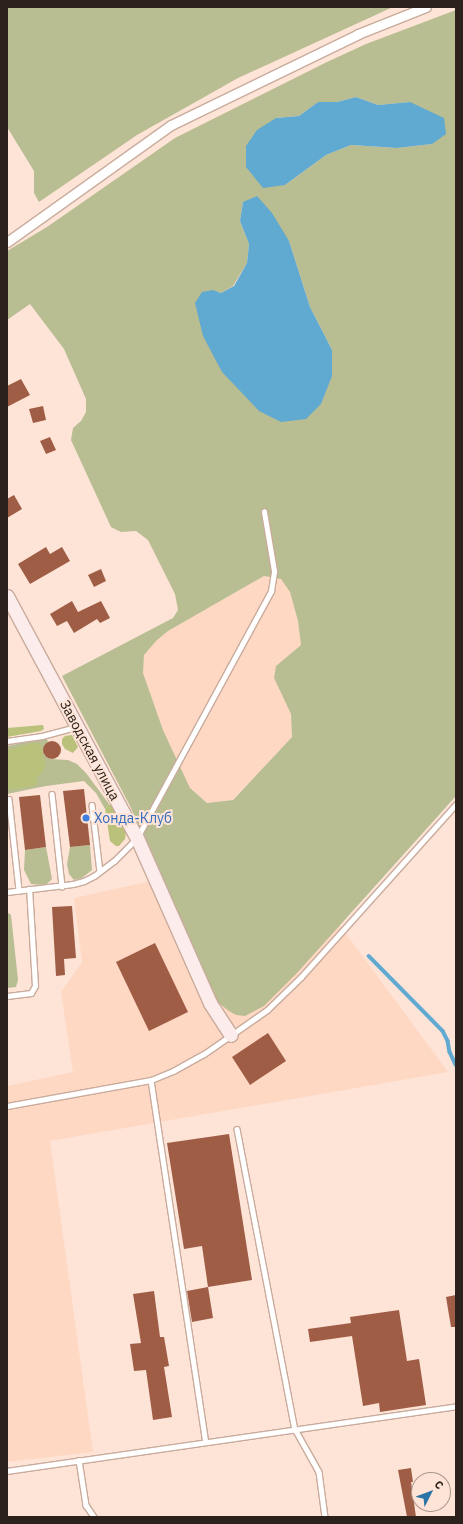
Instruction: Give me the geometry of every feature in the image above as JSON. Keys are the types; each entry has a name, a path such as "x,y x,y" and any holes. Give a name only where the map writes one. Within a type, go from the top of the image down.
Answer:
{"street":[{"path":"7,242 171,125 358,34 426,7"},
{"name":"Заводская улица","path":"7,596 137,838 210,1003 231,1035"}],"lane":[{"path":"7,892 84,882 100,872 126,850 137,838 271,591 274,571 264,512"},
{"path":"7,741 42,736 78,726"},
{"path":"52,794 62,886"},
{"path":"9,800 19,890"},
{"path":"7,1106 151,1080 173,1071 204,1054 267,1010 301,977 456,804"},
{"path":"92,805 100,872"},
{"path":"7,996 31,993 35,986 29,889"},
{"path":"151,1080 206,1442"},
{"path":"237,1129 295,1429 319,1472 325,1517"},
{"path":"7,1471 456,1406"},
{"path":"80,1460 86,1505 94,1517"}],"shaded area":[{"path":"264,576 282,579 290,592 298,621 301,645 276,666 274,678 291,714 292,737 232,800 207,803 190,788 163,730 143,673 144,655 157,640 168,631"},
{"path":"219,866 319,897 448,1072 50,1141 93,1452 7,1462 7,1086 73,1072 61,992 82,962 74,898"}],"green space":[{"path":"7,7 393,7 238,78 137,135 39,202 34,193 34,171 7,127"},
{"path":"456,10 456,796 297,973 264,1006 245,1016 236,1015 216,1001 130,806 62,676 173,618 178,610 175,594 148,540 136,531 121,532 111,527 71,440 73,428 81,421 86,412 86,399 64,349 30,304 7,320 7,251 47,227 175,138 366,44","holes":["356,97 378,105 410,102 432,144 397,148 351,145 326,155 285,185 276,118 299,116 318,102 337,102","243,202 289,241 310,307 332,350 213,290 221,293 233,286 247,263 249,244 240,221","264,576 281,579 290,592 298,621 301,645 276,666 274,678 291,714 292,737 233,800 207,803 190,788 163,730 143,673 144,655 157,640 168,631"]},
{"path":"43,725 44,729 41,731 7,737 7,728"},
{"path":"72,735 78,747 73,753 65,749 62,744 62,739 65,736"},
{"path":"45,738 48,742 43,749 45,756 50,759 68,760 77,764 86,773 109,804 105,809 96,793 84,781 46,786 7,794 7,746"},
{"path":"38,743 41,746 46,765 37,777 38,782 34,786 7,790 7,750"},
{"path":"109,804 115,810 126,832 125,839 119,846 116,846 110,841 105,809"},
{"path":"90,845 92,870 82,878 74,880 69,874 67,864 70,847"},
{"path":"46,847 52,879 47,884 31,884 24,870 25,850"},
{"path":"7,912 11,915 18,980 16,987 7,988"}],"water":[{"path":"356,97 378,105 410,102 444,118 446,134 432,144 397,148 351,145 326,155 285,185 263,188 246,167 246,146 257,130 276,118 299,116 318,102 337,102"},
{"path":"257,196 272,213 289,241 310,307 332,350 332,376 321,404 306,419 281,422 259,411 222,372 203,336 195,303 202,292 213,290 221,293 234,286 247,263 249,244 240,221 243,202"}],"building":[{"path":"21,379 30,395 7,407 7,386"},
{"path":"43,406 46,420 33,423 29,409"},
{"path":"50,437 56,450 46,454 40,441"},
{"path":"14,495 22,509 7,518 7,499"},
{"path":"46,547 50,554 62,547 70,561 30,584 18,564"},
{"path":"101,569 106,581 94,587 88,575"},
{"path":"72,601 78,612 101,601 110,618 100,623 97,619 74,633 67,621 57,626 50,614"},
{"path":"48,741 56,741 61,746 59,757 56,759 48,759 43,754 43,746"},
{"path":"84,789 90,845 70,847 63,791"},
{"path":"40,795 46,847 25,850 19,797"},
{"path":"72,906 76,958 64,959 65,975 56,976 52,907"},
{"path":"155,943 188,1012 149,1031 116,962"},
{"path":"268,1033 286,1061 250,1085 232,1057"},
{"path":"229,1134 252,1280 208,1287 202,1246 184,1249 167,1143"},
{"path":"208,1287 213,1318 192,1322 187,1291"},
{"path":"154,1291 160,1337 164,1337 169,1366 164,1367 172,1417 153,1420 146,1370 134,1371 130,1344 141,1343 133,1294"},
{"path":"456,1295 456,1327 451,1327 446,1297"},
{"path":"399,1310 407,1361 419,1359 426,1405 380,1412 379,1403 363,1406 352,1336 310,1342 308,1329 351,1323 350,1317"},
{"path":"411,1468 411,1512 415,1512 416,1517 407,1517 398,1470"}],"waterway":[{"path":"369,956 443,1031 456,1065"}],"place":[{"name":"Хонда-Клуб","path":"86,818"}]}
